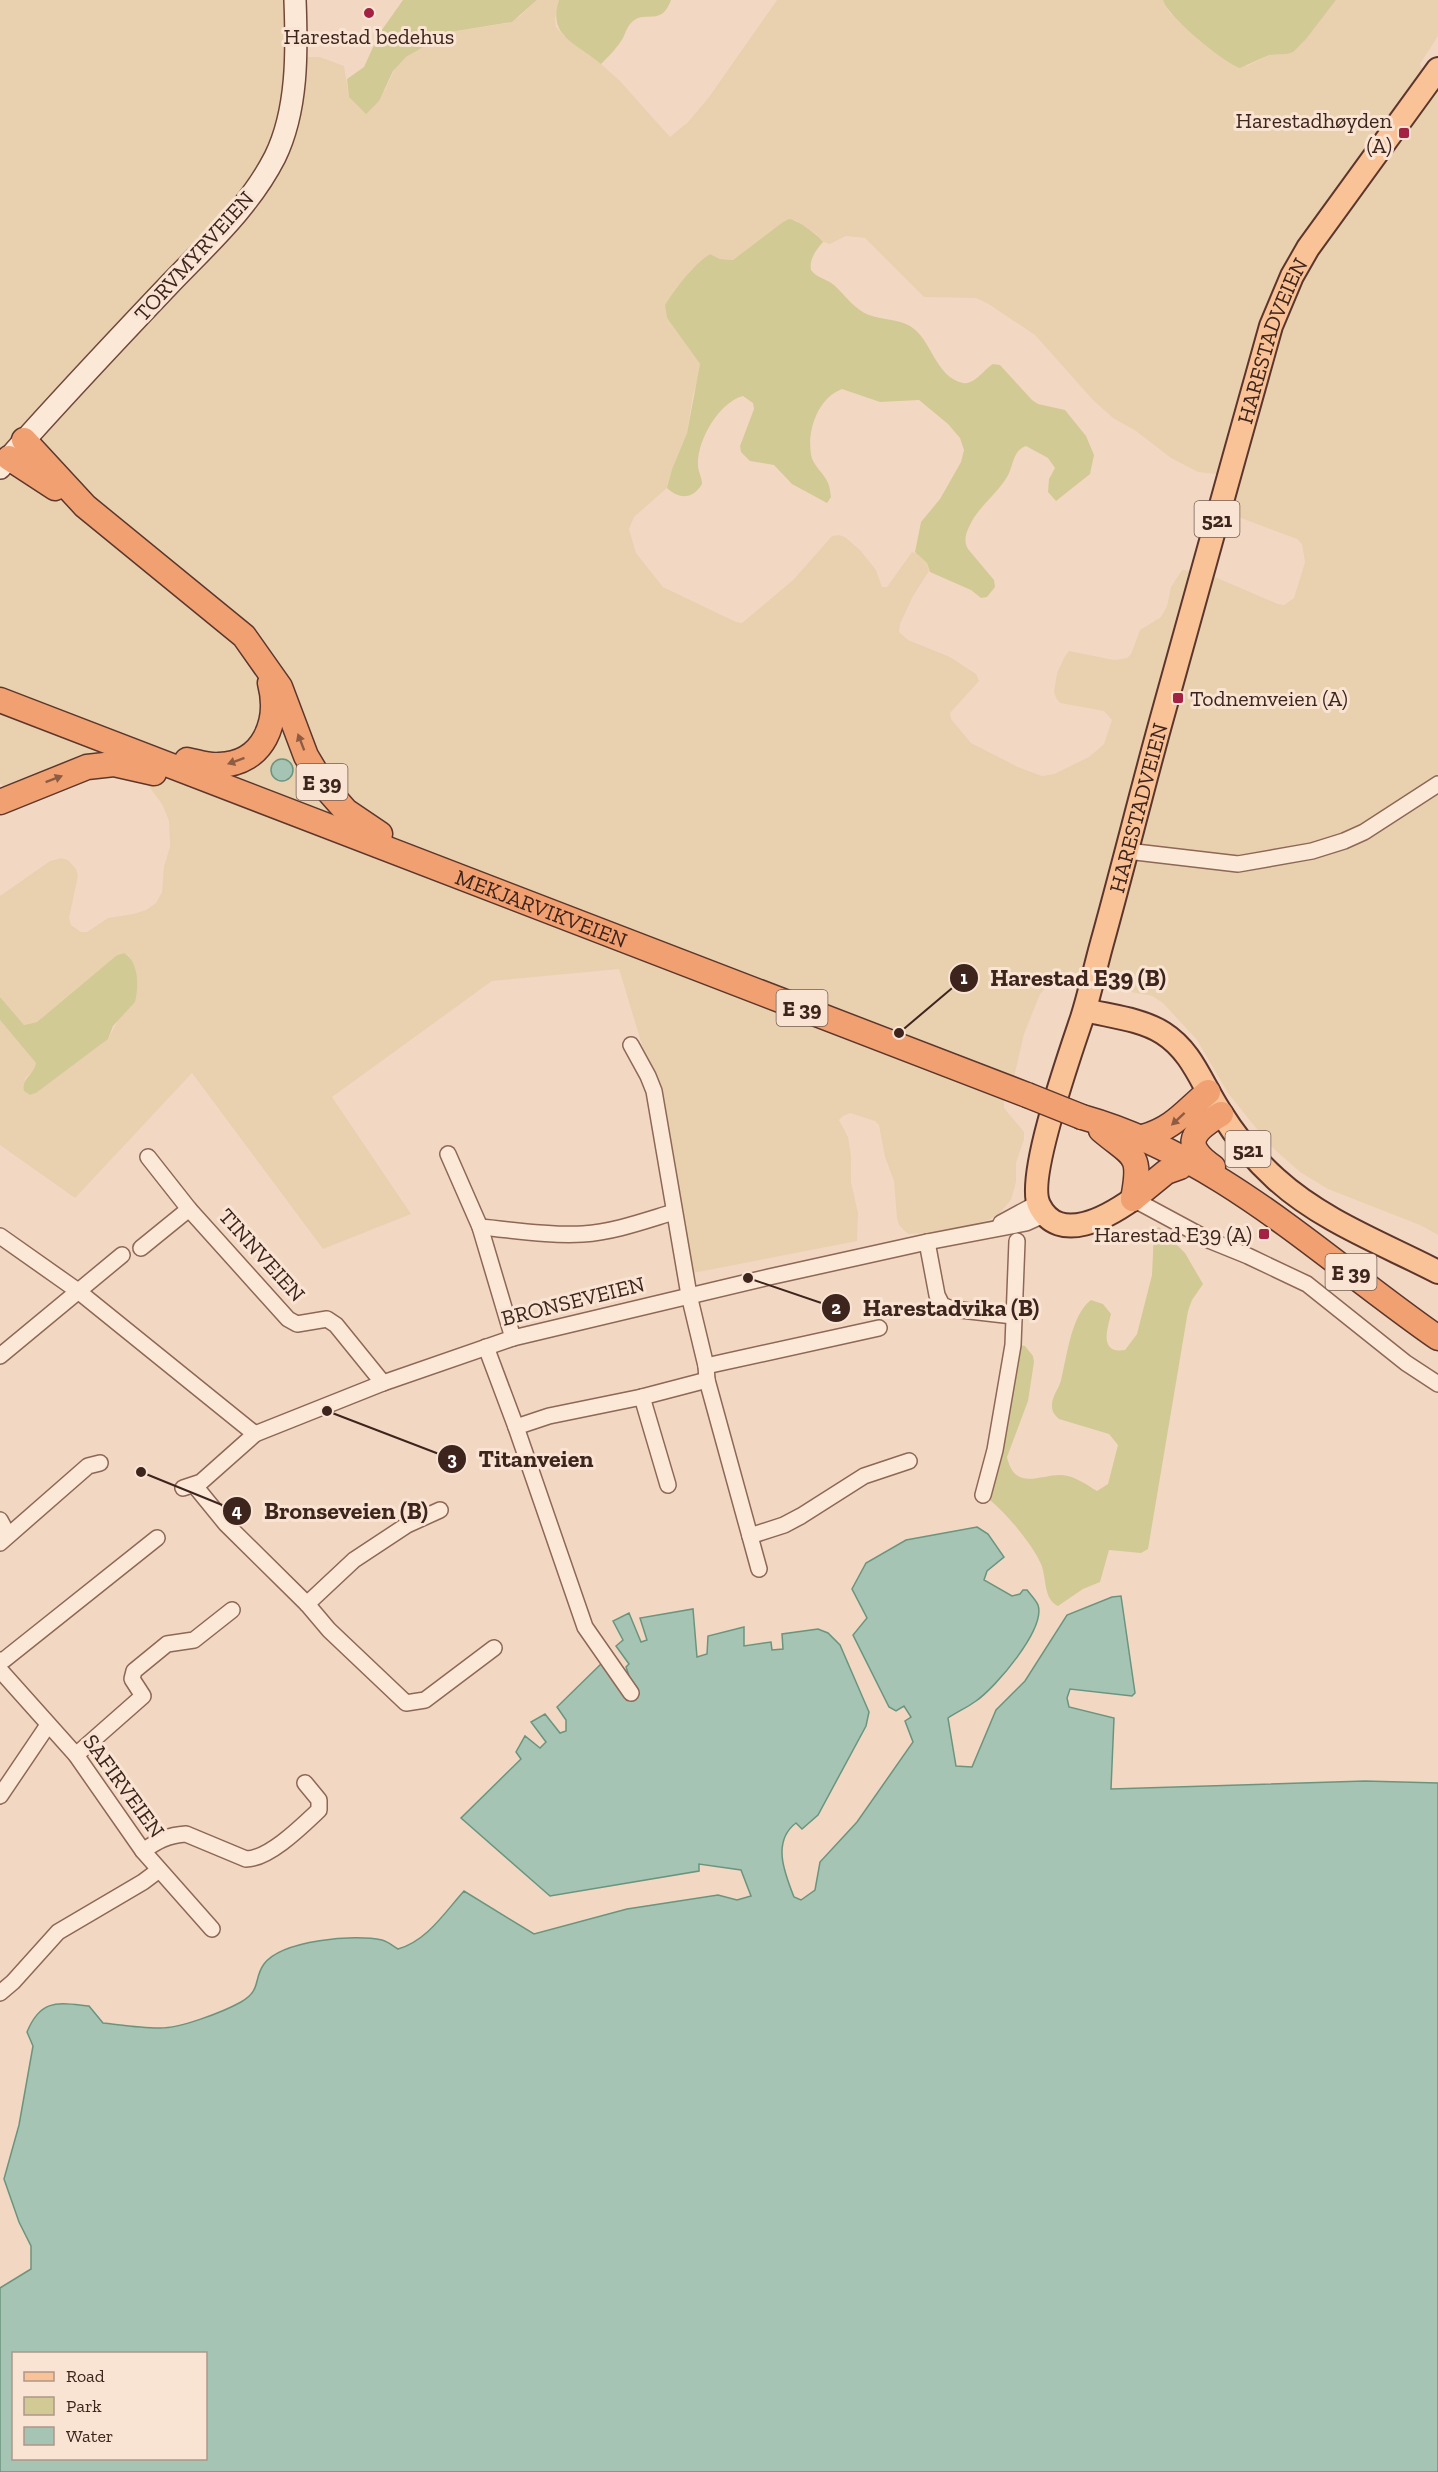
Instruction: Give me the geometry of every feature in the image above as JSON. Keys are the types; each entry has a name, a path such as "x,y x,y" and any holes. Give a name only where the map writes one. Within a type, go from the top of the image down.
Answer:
{"highway":[{"name":"E 39","path":"11,455 85,506 229,623 261,658 279,687 306,756 334,798 362,823 431,865"},
{"name":"E 39","path":"153,758 175,758 221,765 246,757 256,749 271,727 273,716 271,688 261,658"},
{"name":"MEKJARVIKVEIEN","path":"0,700 1027,1095 1181,1162"},
{"name":"E 39","path":"0,802 71,772 100,765 127,766 162,775 193,773"},
{"path":"1143,1137 1158,1133 1174,1124 1209,1092"},
{"name":"E 39","path":"1221,1114 1196,1132 1193,1147 1226,1183"},
{"name":"E 39","path":"1088,1121 1133,1154 1138,1173 1133,1199"},
{"name":"MEKJARVIKVEIEN","path":"1088,1121 1118,1126 1143,1137 1181,1162"},
{"name":"E 39","path":"1181,1162 1226,1183 1336,1261 1391,1305 1438,1338"},
{"name":"E 39","path":"1181,1162 1340,1277 1391,1305"},
{"path":"1133,1199 1181,1162"}],"main road":[{"name":"TORVMYRVEIEN","path":"11,455 228,224 251,196 275,156 288,120 297,46 295,0"},
{"name":"HARESTADVEIEN","path":"1042,1209 1037,1177 1061,1084 1084,1010 1268,337 1282,297 1308,248 1438,69"},
{"name":"521","path":"1084,1010 1134,1022 1161,1032 1180,1046 1195,1065 1221,1114 1276,1179 1326,1215 1438,1272"},
{"path":"1042,1209 1059,1223 1085,1224 1104,1218 1133,1199"}],"street":[{"path":"1127,851 1238,864 1312,851 1364,832 1438,784"},
{"path":"631,1045 654,1091 689,1295 707,1373 759,1569"},
{"path":"448,1154 480,1227 513,1338"},
{"name":"TINNVEIEN","path":"148,1157 189,1209 288,1320 297,1324 327,1319 336,1325 383,1383"},
{"path":"1133,1199 1211,1241 1307,1284 1406,1363 1438,1384"},
{"name":"TINNVEIEN","path":"141,1248 189,1209"},
{"name":"BRONSEVEIEN","path":"494,1647 425,1700 406,1704 329,1630 307,1604 189,1487 255,1434 383,1383 513,1338 689,1295 990,1229 1042,1209"},
{"path":"480,1227 552,1234 584,1234 618,1228 674,1212"},
{"path":"0,1236 78,1292 255,1434"},
{"path":"983,1495 994,1450 1013,1345 1017,1241"},
{"path":"927,1242 937,1295 942,1305 952,1309 1013,1316"},
{"path":"0,1356 122,1255"},
{"path":"516,1426 549,1416 642,1397 707,1373 879,1328"},
{"path":"486,1347 516,1426 585,1627 631,1693"},
{"path":"642,1397 668,1485"},
{"path":"750,1536 801,1516 864,1476 909,1461"},
{"path":"0,1520 4,1539 88,1466 100,1463"},
{"path":"307,1604 354,1560 407,1525 440,1510"},
{"path":"0,1660 4,1660 157,1538"},
{"path":"76,1755 143,1696 132,1679 134,1671 167,1644 194,1640 232,1610"},
{"name":"SAFIRVEIEN","path":"0,1670 76,1755 143,1851 212,1929"},
{"path":"0,1796 48,1725"},
{"path":"143,1851 160,1839 176,1834 186,1834 246,1859 254,1859 295,1833 319,1810 319,1800 305,1783"},
{"path":"0,1993 13,1982 58,1932 143,1882 159,1870"}],"shaded area":[{"path":"0,0 289,0 296,57 320,57 344,66 349,97 385,90 396,66 406,57 450,32 508,23 519,17 537,0 559,0 555,19 556,27 620,81 670,137 689,121 709,97 777,0 1163,0 1170,13 1198,37 1247,66 1269,55 1287,54 1302,43 1336,0 1438,0 1438,36 1420,64 1438,85 1438,1235 1420,1225 1328,1189 1300,1172 1273,1148 1252,1123 1228,1093 1197,1040 1163,1003 1152,996 1116,989 1070,971 1040,994 1024,1034 1014,1077 1004,1101 1004,1108 1024,1132 1016,1163 1016,1182 1011,1200 999,1214 988,1220 963,1227 908,1234 899,1225 894,1181 885,1157 879,1125 875,1121 850,1113 839,1120 848,1137 851,1156 851,1182 858,1213 857,1241 693,1273 667,1128 619,969 492,981 332,1097 411,1214 323,1249 192,1073 75,1198 0,1145 0,1020 36,1063 35,1069 25,1078 24,1091 30,1095 36,1093 108,1039 117,1022 129,956 123,953 117,955 37,1022 24,1025 0,997 0,896 50,861 61,858 68,860 76,869 78,876 69,918 71,925 81,932 87,932 108,918 146,910 156,903 162,892 164,866 170,847 169,821 162,804 144,780 134,773 94,778 52,793 10,792 0,783","holes":["795,220 816,234 823,242 830,244 846,236 865,238 924,297 976,298 987,303 1035,335 1093,400 1113,418 1136,431 1171,458 1198,472 1226,475 1233,515 1297,539 1302,544 1305,562 1294,598 1284,605 1278,604 1201,571 1182,570 1171,587 1167,606 1161,617 1140,630 1131,654 1127,658 1114,660 1069,651 1065,656 1057,673 1054,692 1056,698 1060,703 1104,711 1112,720 1104,744 1089,757 1054,774 1042,776 1018,767 971,743 951,719 950,713 979,681 976,674 950,657 908,640 899,632 900,624 913,596 929,571 927,563 919,554 912,552 887,587 882,587 876,570 860,550 845,537 832,536 793,580 742,623 663,587 636,553 629,529 634,517 667,488 687,433 693,395 700,371 700,364 667,318 666,310 691,270 710,254 720,259 733,260"]}],"green space":[{"path":"403,0 537,0 512,22 450,32 406,57 393,71 379,101 366,114 349,97 347,79 364,67 379,34"},
{"path":"559,0 671,0 663,13 658,16 638,18 633,21 619,45 601,64 566,38 561,31 556,13"},
{"path":"1163,0 1336,0 1293,52 1269,55 1240,68 1222,58 1197,38 1174,17"},
{"path":"789,219 808,228 823,242 812,258 811,270 834,285 854,306 874,317 910,326 924,340 946,373 963,383 971,382 993,364 1000,365 1032,400 1038,404 1065,410 1086,436 1094,455 1090,474 1056,501 1048,492 1049,479 1055,468 1048,458 1026,446 1018,451 1007,477 972,520 966,544 994,580 995,587 987,597 981,598 971,590 930,572 927,563 915,552 921,522 940,499 961,462 964,450 960,438 948,424 919,400 880,402 842,389 826,400 816,416 810,445 814,462 829,486 831,497 827,503 792,484 774,465 750,461 741,452 740,446 754,409 753,403 743,396 725,406 705,434 698,468 702,484 695,493 681,496 667,488 687,433 700,364 667,318 665,305 685,277 710,254 720,259 733,260"},
{"path":"124,953 133,962 137,975 135,1002 113,1026 108,1039 36,1093 30,1095 24,1091 24,1083 36,1063 0,1020 0,997 24,1025 37,1022 117,955"},
{"path":"1159,1227 1185,1253 1203,1284 1192,1300 1188,1311 1148,1549 1141,1553 1109,1550 1100,1582 1083,1589 1058,1606 1050,1599 1041,1564 1032,1547 1009,1519 987,1498 1018,1345 1025,1346 1033,1356 1034,1362 1028,1401 1007,1457 1011,1468 1022,1478 1054,1475 1072,1477 1097,1491 1108,1484 1118,1445 1109,1434 1059,1419 1055,1415 1052,1403 1061,1380 1074,1326 1084,1307 1091,1300 1103,1304 1111,1314 1107,1340 1111,1348 1125,1350 1137,1334 1152,1275 1154,1230"}],"water":[{"path":"282,759 290,762 293,770 290,778 282,781 274,778 271,770 274,762"},
{"path":"977,1527 988,1534 1004,1557 987,1571 984,1580 1012,1596 1027,1590 1038,1605 1034,1628 1006,1671 976,1701 948,1718 956,1766 972,1767 996,1710 1025,1681 1067,1615 1112,1597 1121,1596 1135,1693 1132,1696 1070,1689 1067,1698 1069,1707 1114,1718 1111,1789 1365,1781 1438,1783 1438,2472 0,2472 0,2288 31,2269 31,2246 19,2222 4,2179 19,2125 33,2046 27,2032 38,2013 52,2005 68,2004 89,2006 103,2023 167,2028 189,2023 248,1998 255,1989 264,1964 286,1949 320,1941 370,1938 388,1942 398,1949 427,1933 464,1891 534,1934 627,1909 718,1895 737,1900 751,1896 741,1870 699,1864 699,1871 550,1896 461,1818 521,1759 516,1752 525,1736 540,1748 546,1742 531,1722 545,1714 560,1733 566,1731 566,1720 557,1707 602,1663 634,1691 626,1667 629,1664 616,1646 623,1640 613,1621 629,1613 641,1642 647,1640 640,1618 693,1609 697,1657 707,1654 708,1636 744,1627 744,1646 771,1642 772,1650 783,1649 782,1634 818,1629 828,1633 840,1645 869,1712 866,1726 818,1815 802,1829 796,1823 784,1839 782,1857 784,1867 794,1897 801,1900 815,1890 820,1862 857,1822 913,1742 905,1721 911,1717 904,1706 896,1711 889,1707 853,1635 867,1618 852,1589 866,1563 906,1540"}],"place":[{"name":"Harestad bedehus","path":"369,13"},
{"name":"Harestadhøyden (A)","path":"1404,133"},
{"name":"Todnemveien (A)","path":"1178,698"},
{"name":"Harestad E39 (B)","path":"899,1033"},
{"name":"Harestad E39 (A)","path":"1264,1234"},
{"name":"Harestadvika (B)","path":"748,1278"},
{"name":"Titanveien","path":"327,1411"},
{"name":"Bronseveien (B)","path":"141,1472"}]}
